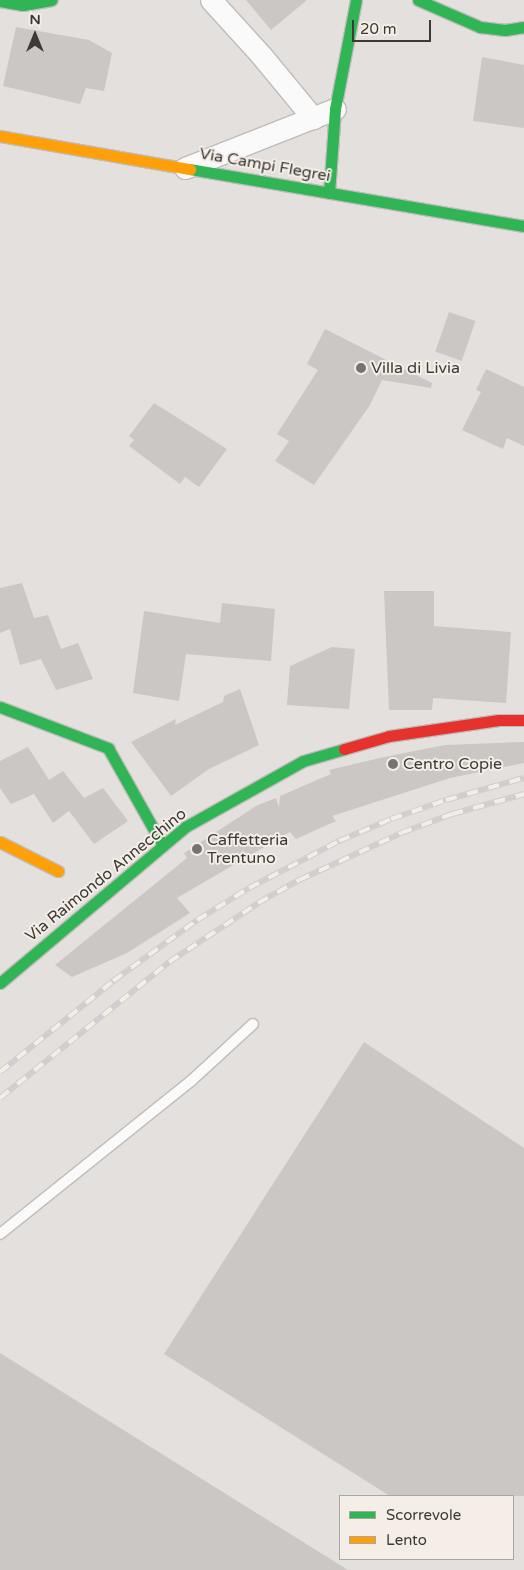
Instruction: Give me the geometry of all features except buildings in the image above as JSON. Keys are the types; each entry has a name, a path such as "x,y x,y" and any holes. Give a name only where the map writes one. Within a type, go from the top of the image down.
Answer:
{"street":[{"path":"0,1 23,5 52,0"},
{"path":"211,0 261,55 313,118"},
{"path":"329,193 335,109 356,0"},
{"path":"418,0 480,26 504,30 524,27"},
{"path":"185,168 335,109"},
{"name":"Via Campi Flegrei","path":"0,136 524,226"},
{"path":"0,706 108,748 163,846"},
{"name":"Via Raimondo Annecchino","path":"0,983 185,827 303,761 389,736 499,720 524,720"},
{"path":"0,842 58,871"}],"lane":[{"path":"0,1234 191,1081 253,1024"}],"railway":[{"path":"0,1072 113,981 197,920 249,888 339,841 391,819 446,800 524,778"},
{"path":"0,1098 169,962 258,903 299,880 401,833 452,814 524,794"}],"traffic: fast":[{"path":"0,1 23,5 52,0"},
{"path":"329,193 335,109 356,0"},
{"path":"418,0 480,27 505,30 524,27"},
{"path":"190,169 524,226"},
{"path":"0,707 108,748 163,846"},
{"path":"0,983 185,827 303,761 344,749"}],"traffic: slow":[{"path":"0,136 190,169"},
{"path":"0,842 58,871"}],"traffic: jam":[{"path":"344,749 389,736 499,720 524,720"}],"place":[{"name":"Villa di Livia","path":"361,368"},
{"name":"Centro Copie","path":"393,764"},
{"name":"Caffetteria Trentuno","path":"197,849"}]}
